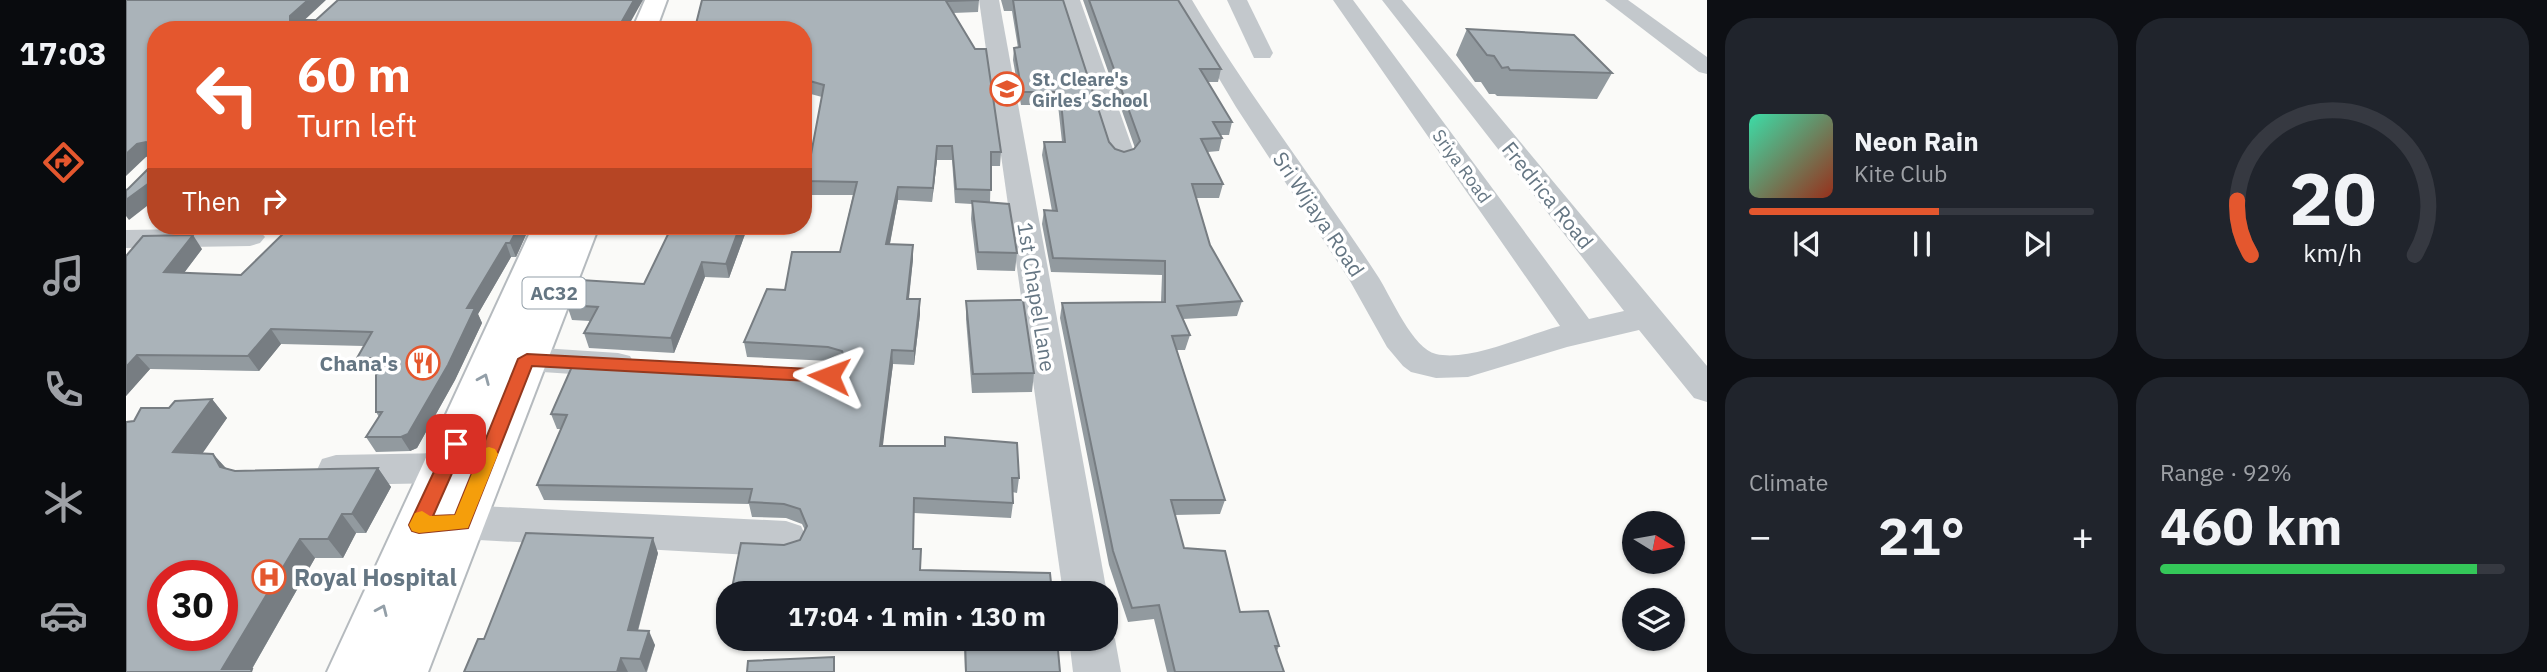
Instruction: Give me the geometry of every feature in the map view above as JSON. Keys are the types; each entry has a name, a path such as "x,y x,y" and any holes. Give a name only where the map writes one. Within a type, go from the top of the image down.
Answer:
{"main road":[{"path":"648,21 656,0"},
{"path":"668,21 676,0"},
{"name":"AC32","path":"401,672 440,524 445,468 546,235"},
{"name":"AC32","path":"354,672 440,524 527,359 578,235"}],"street":[{"name":"1st Chapel Lane","path":"989,0 1083,581"},
{"path":"1070,0 1122,155"},
{"name":"Sri Wijaya Road","path":"1182,0 1215,59 1368,285 1411,355 1424,363 1442,366 1494,360 1581,332 1646,317"},
{"path":"1237,0 1262,53"},
{"name":"Sriya Road","path":"1343,0 1581,332"},
{"name":"Fredrica Road","path":"1392,0 1707,389"},
{"path":"1615,0 1707,67"},
{"path":"126,239 250,237"},
{"path":"527,359 650,366"},
{"path":"307,471 445,468"},
{"path":"440,524 786,539"},
{"path":"1094,651 1097,672"}],"building":[{"path":"126,0 308,0 290,16 290,20 316,20 338,0 634,0 622,21 147,21 147,143 137,144 126,154"},
{"path":"702,0 979,0 946,1 975,49 986,49 1001,152 991,152 991,190 956,189 952,146 937,146 933,188 898,187 886,244 913,245 907,299 920,299 914,351 892,350 880,446 945,446 945,437 1017,443 1019,478 1012,478 1013,503 914,498 913,549 921,549 920,570 1050,573 1051,581 733,581 741,543 784,545 800,540 807,526 800,509 784,504 749,502 752,489 537,485 567,415 551,414 574,362 827,376 840,373 847,363 842,351 828,347 744,342 767,289 785,290 792,252 840,252 857,182 812,181 812,149 824,85 812,82 812,21 697,21"},
{"path":"1013,0 1063,0 1109,142 1115,149 1124,152 1134,149 1140,141 1089,0 1178,0 1221,69 1200,69 1232,122 1213,122 1222,138 1201,139 1223,184 1192,184 1210,245 1242,301 1177,306 1190,335 1172,336 1225,500 1171,500 1184,548 1225,551 1240,612 1268,611 1279,646 1275,646 1284,672 1175,672 1159,605 1132,608 1113,551 1062,303 1165,302 1165,261 1053,258 1044,210 1057,211 1044,142 1065,142 1060,92 1022,92 1014,48 1020,47"},
{"path":"1467,29 1574,35 1612,73 1502,68 1494,56 1487,55"},
{"path":"147,170 147,185 126,200 128,189"},
{"path":"972,201 1009,204 1017,253 978,252"},
{"path":"193,235 164,272 241,275 282,235 514,235 510,243 506,243 467,308 475,308 448,365 408,434 401,437 366,437 382,412 376,412 376,358 357,358 372,332 271,329 248,356 137,355 126,367 126,256 143,236"},
{"path":"668,235 737,235 726,264 702,262 671,338 584,333 598,307 567,305 581,280 644,284"},
{"path":"1023,300 1034,373 973,374 966,301"},
{"path":"212,399 173,452 213,454 220,467 235,471 378,468 352,514 342,514 328,539 300,539 238,642 238,560 147,560 147,651 233,651 222,669 252,669 251,672 126,672 126,422 134,421 141,408 169,408 175,401"},
{"path":"526,533 653,538 628,630 649,631 640,659 621,658 617,672 464,672 478,639 484,639"},
{"path":"965,651 1058,651 1060,672 966,672"},
{"path":"834,657 834,672 747,672 748,661"}],"slow traffic":[{"path":"422,519 419,525 461,522 489,454"}],"place":[{"name":"St. Cleare's Girles' School","path":"1007,89"},
{"name":"Chana's","path":"423,363"},
{"name":"Royal Hospital","path":"269,577"}],"route":[{"path":"456,444 419,525 461,522 527,359 829,376"}]}
